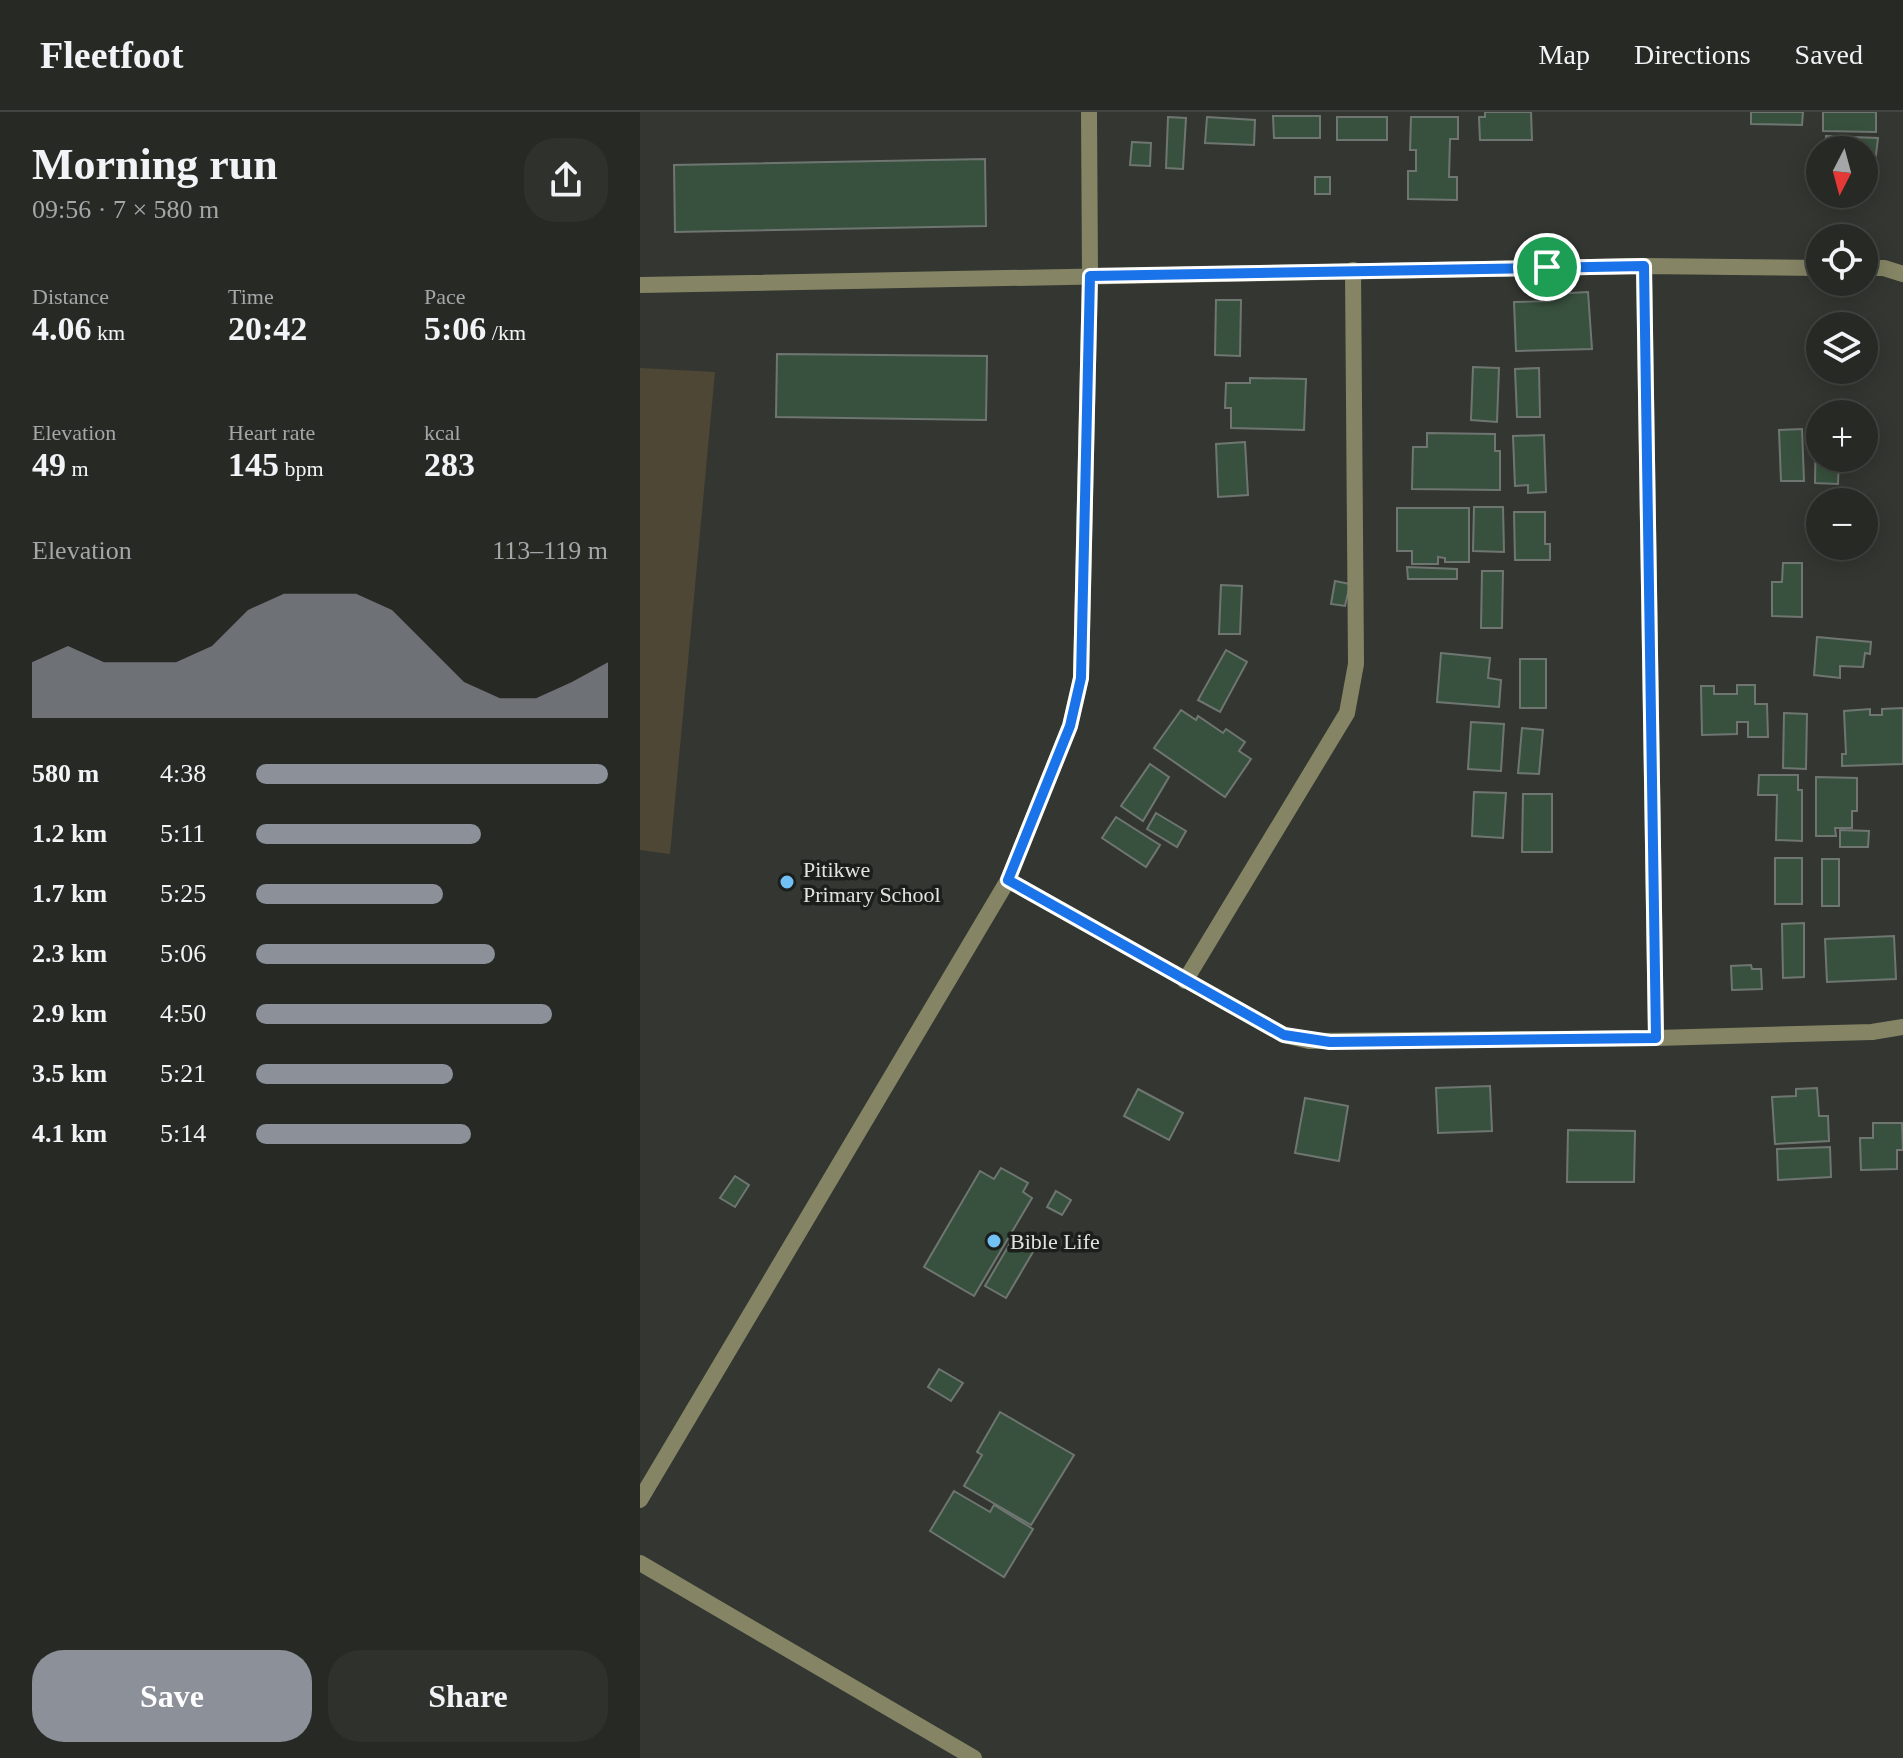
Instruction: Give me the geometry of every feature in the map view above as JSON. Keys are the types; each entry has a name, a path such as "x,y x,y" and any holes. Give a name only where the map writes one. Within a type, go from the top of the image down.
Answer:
{"street":[{"path":"640,1500 1008,880 1070,726 1081,678 1090,276 1089,112"},
{"path":"640,285 1353,270 1644,266 1806,268"},
{"path":"1644,266 1656,1038"},
{"path":"1878,268 1903,274"},
{"path":"1185,981 1347,713 1353,693 1356,664 1353,270"},
{"path":"1008,880 1284,1035 1309,1041 1656,1038 1872,1032 1903,1027"},
{"path":"640,1563 974,1758"}],"shaded area":[{"path":"640,368 715,372 670,854 640,850"}],"building":[{"path":"1485,112 1531,112 1532,140 1480,140 1479,117 1485,117"},
{"path":"1751,112 1803,112 1802,125 1751,124"},
{"path":"1823,112 1876,112 1876,132 1823,131"},
{"path":"1273,116 1320,116 1320,138 1274,138"},
{"path":"1168,117 1186,118 1183,169 1166,168"},
{"path":"1207,117 1255,120 1254,145 1205,143"},
{"path":"1337,117 1387,117 1387,140 1337,140"},
{"path":"1411,117 1458,117 1458,139 1450,139 1449,177 1457,177 1457,200 1408,199 1408,171 1416,171 1416,150 1410,150"},
{"path":"1132,142 1151,143 1150,166 1130,165"},
{"path":"985,159 986,226 675,232 674,165"},
{"path":"1315,177 1330,177 1330,194 1315,194"},
{"path":"1588,292 1592,349 1516,351 1514,302 1550,301 1550,294"},
{"path":"1216,300 1241,300 1240,356 1215,355"},
{"path":"777,354 987,356 986,420 776,417"},
{"path":"1473,367 1499,368 1497,422 1471,420"},
{"path":"1539,368 1540,417 1517,417 1515,369"},
{"path":"1250,378 1306,379 1304,430 1231,428 1231,408 1225,408 1226,383 1250,383"},
{"path":"1802,429 1804,481 1781,481 1779,430"},
{"path":"1427,433 1495,434 1495,451 1500,451 1500,490 1412,489 1413,447 1427,447"},
{"path":"1544,435 1546,492 1528,493 1528,485 1515,486 1513,436"},
{"path":"1245,442 1248,495 1218,497 1216,444"},
{"path":"1815,472 1838,472 1838,484 1815,483"},
{"path":"1474,507 1503,507 1504,552 1473,551"},
{"path":"1397,508 1469,508 1469,562 1445,562 1445,558 1438,557 1438,564 1412,564 1412,551 1397,551"},
{"path":"1514,512 1545,512 1545,544 1550,544 1550,560 1515,560"},
{"path":"1783,563 1802,563 1802,617 1772,616 1772,582 1782,582"},
{"path":"1407,567 1457,569 1457,579 1408,579"},
{"path":"1482,571 1503,571 1502,628 1481,628"},
{"path":"1335,581 1350,584 1345,606 1331,604"},
{"path":"1221,585 1242,586 1240,634 1219,634"},
{"path":"1817,637 1871,642 1870,654 1865,653 1863,667 1840,666 1840,678 1814,675"},
{"path":"1226,650 1247,662 1220,712 1198,700"},
{"path":"1441,653 1490,658 1488,678 1501,680 1499,707 1437,702"},
{"path":"1520,659 1546,659 1546,708 1520,708"},
{"path":"1737,685 1755,685 1755,704 1767,704 1768,737 1748,737 1748,722 1737,722 1737,734 1702,735 1701,686 1714,686 1714,694 1737,694"},
{"path":"1903,708 1903,764 1842,766 1842,754 1846,754 1844,711 1870,709 1870,715 1882,715 1882,709"},
{"path":"1181,710 1196,720 1198,716 1223,733 1226,729 1245,742 1239,751 1251,759 1225,797 1154,748"},
{"path":"1784,713 1807,714 1806,769 1783,768"},
{"path":"1471,722 1504,724 1501,771 1468,769"},
{"path":"1522,728 1543,730 1539,774 1518,773"},
{"path":"1150,764 1169,777 1143,821 1121,806"},
{"path":"1759,775 1798,775 1798,790 1802,790 1802,841 1776,840 1777,795 1758,795"},
{"path":"1816,777 1857,778 1857,811 1852,811 1852,828 1835,828 1836,836 1816,836"},
{"path":"1474,792 1506,793 1503,838 1472,836"},
{"path":"1523,794 1552,794 1552,852 1522,852"},
{"path":"1156,813 1186,831 1177,847 1147,829"},
{"path":"1116,817 1160,845 1146,867 1102,838"},
{"path":"1840,830 1869,831 1868,847 1840,847"},
{"path":"1775,858 1802,858 1802,904 1775,904"},
{"path":"1822,859 1839,859 1839,906 1822,906"},
{"path":"1804,923 1804,977 1783,978 1782,924"},
{"path":"1894,936 1896,979 1827,982 1825,939"},
{"path":"1751,965 1752,969 1761,969 1762,989 1732,990 1731,966"},
{"path":"1490,1086 1492,1131 1438,1133 1436,1088"},
{"path":"1817,1088 1819,1116 1828,1116 1829,1141 1775,1144 1772,1097 1796,1096 1796,1089"},
{"path":"1138,1089 1183,1113 1169,1140 1124,1116"},
{"path":"1305,1098 1348,1106 1339,1161 1295,1153"},
{"path":"1873,1123 1902,1123 1903,1150 1897,1150 1897,1169 1861,1170 1860,1138 1873,1138"},
{"path":"1568,1130 1635,1131 1634,1182 1567,1182"},
{"path":"1830,1147 1831,1177 1778,1180 1777,1149"},
{"path":"1001,1168 1028,1183 1023,1192 1032,1198 974,1296 924,1267 980,1171 994,1179"},
{"path":"735,1176 749,1185 735,1207 720,1198"},
{"path":"1056,1191 1071,1200 1062,1215 1047,1207"},
{"path":"1016,1233 1037,1245 1006,1298 985,1286"},
{"path":"939,1369 963,1383 951,1401 928,1387"},
{"path":"1000,1412 1074,1455 1031,1525 964,1486 982,1455 977,1452"},
{"path":"954,1491 990,1512 994,1505 1033,1529 1004,1577 930,1531"}],"place":[{"name":"Pitikwe Primary School","path":"787,882"},
{"name":"Bible Life","path":"994,1241"}],"route":[{"path":"1644,266 1656,1038 1330,1042 1284,1035 1008,880 1027,840 1070,726 1081,678 1090,276 1547,267 1644,266"}]}
